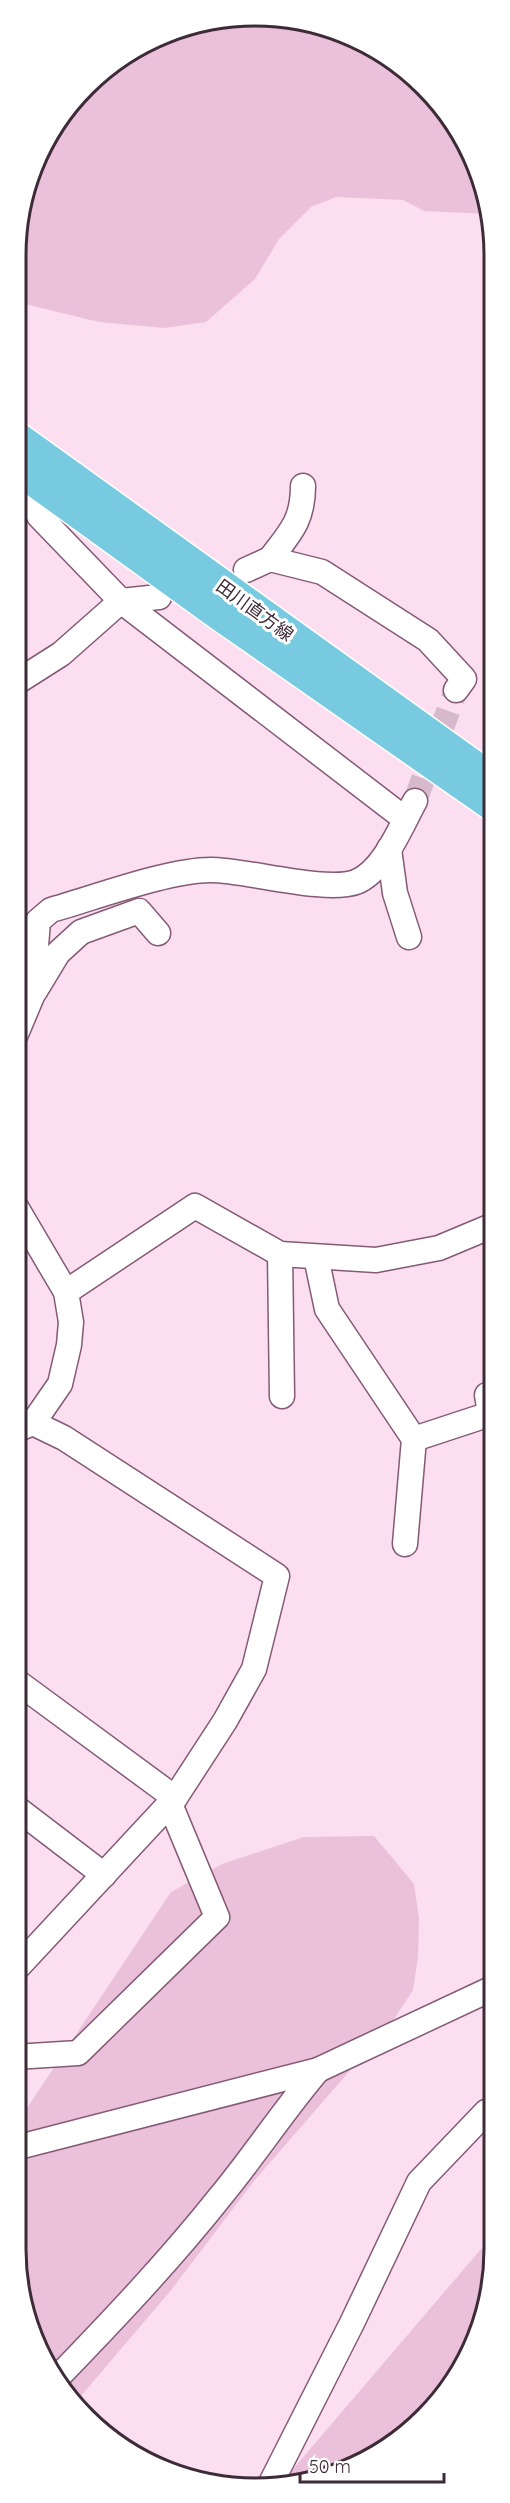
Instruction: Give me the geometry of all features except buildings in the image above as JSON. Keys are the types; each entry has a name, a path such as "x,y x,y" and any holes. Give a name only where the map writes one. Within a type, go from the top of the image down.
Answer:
{"main road":[{"name":"田川直方線","path":"26,460 262,616 484,773"},
{"name":"田川直方線","path":"26,460 219,615 484,800"}],"street":[{"path":"26,469 39,516 121,601 410,810 383,860 357,882 328,884 210,870 168,877 51,910 38,921 32,996"},
{"path":"246,570 270,559 299,521 303,506 303,486"},
{"path":"270,559 322,572 428,640 464,679 456,690"},
{"path":"26,676 61,654 121,601 159,597"},
{"path":"389,849 396,893 409,937"},
{"path":"26,1010 58,953 81,932 139,911 158,933"},
{"path":"66,1292 195,1206 280,1254 316,1257 376,1260 439,1248 484,1229"},
{"path":"26,1224 66,1292 71,1322 69,1345 60,1384 26,1425"},
{"path":"280,1254 282,1396"},
{"path":"316,1257 327,1309 414,1439 405,1544"},
{"path":"414,1439 484,1416"},
{"path":"26,1426 64,1437 277,1576 254,1669 225,1720 173,1801 104,1875 26,1951"},
{"path":"26,1689 173,1801 217,1917 78,2053 26,2056"},
{"path":"26,1815 104,1875"},
{"path":"26,2145 318,2070 484,1992"},
{"path":"62,2373 157,2272 222,2196 275,2121 318,2070"},
{"path":"274,2477 352,2323 419,2182 448,2149 484,2114"}],"shaded area":[{"path":"240,26 285,27 329,38 370,56 406,82 437,115 461,153 477,196 481,214 424,211 403,200 336,197 311,207 279,239 255,279 206,322 164,328 99,322 26,304 27,225 33,196 43,167 64,127 82,104 104,82 127,64 153,49 196,33"},
{"path":"374,1836 414,1884 419,1918 418,1957 413,1990 392,2022 254,2181 172,2289 80,2397 64,2376 49,2350 33,2307 27,2278 26,2110 171,1892 222,1864 304,1837"},
{"path":"484,2246 483,2278 477,2307 467,2336 446,2376 428,2399 406,2421 370,2447 329,2465 288,2475"}],"tunnel":[{"path":"415,801 456,690"}]}
